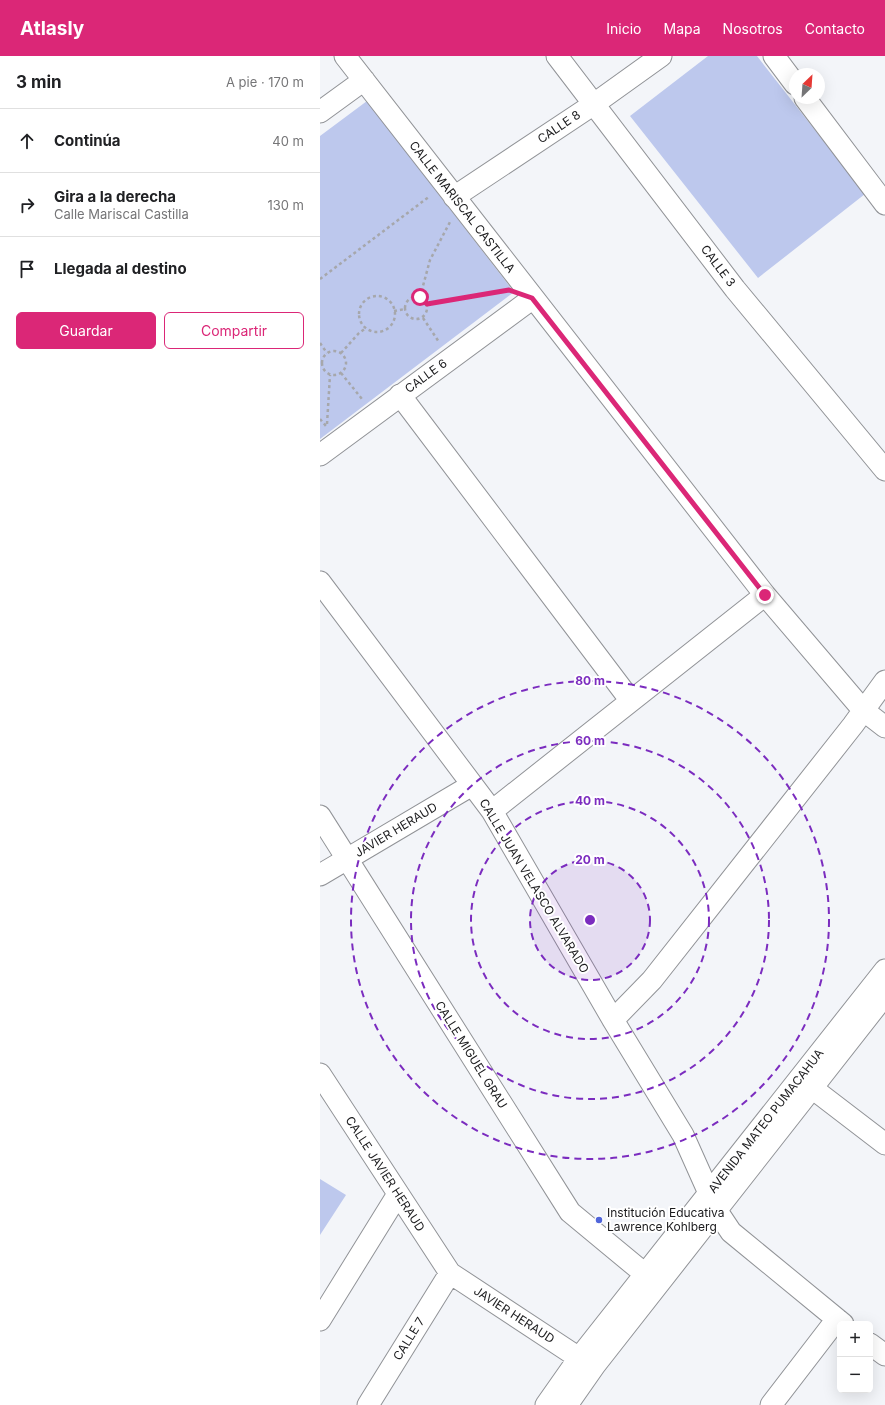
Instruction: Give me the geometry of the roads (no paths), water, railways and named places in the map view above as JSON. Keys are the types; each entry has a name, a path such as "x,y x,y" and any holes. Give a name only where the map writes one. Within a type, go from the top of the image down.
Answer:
{"street":[{"name":"CALLE MARISCAL CASTILLA","path":"345,56 364,80 454,207 532,298 765,595 863,710 885,728"},
{"name":"CALLE 3","path":"557,56 735,289 885,470"},
{"name":"CALLE 8","path":"454,207 661,56"},
{"path":"774,56 789,76"},
{"path":"320,112 364,80"},
{"path":"810,104 885,204"},
{"name":"CALLE 6","path":"320,455 532,298"},
{"path":"400,395 631,701"},
{"name":"CALLE JUAN VELASCO ALVARADO","path":"320,582 492,811 613,1020 684,1135 714,1202"},
{"path":"492,811 765,595"},
{"path":"613,1020 652,980 885,681"},
{"name":"JAVIER HERAUD","path":"320,875 472,785"},
{"name":"CALLE MIGUEL GRAU","path":"320,816 570,1212 645,1274"},
{"name":"AVENIDA MATEO PUMACAHUA","path":"567,1405 594,1365 885,970"},
{"name":"AVENIDA MATEO PUMACAHUA","path":"546,1405 579,1358 645,1274 817,1092 885,995"},
{"name":"CALLE JAVIER HERAUD","path":"320,1074 450,1273"},
{"path":"817,1092 885,1144"},
{"path":"320,1320 398,1194"},
{"path":"714,1202 731,1232 839,1321"},
{"name":"JAVIER HERAUD","path":"450,1273 579,1358"},
{"name":"CALLE 7","path":"368,1405 450,1273"},
{"path":"771,1405 837,1326"},
{"path":"873,1346 885,1355"}],"place":[{"name":"Institución Educativa Lawrence Kohlberg","path":"599,1220"}]}
